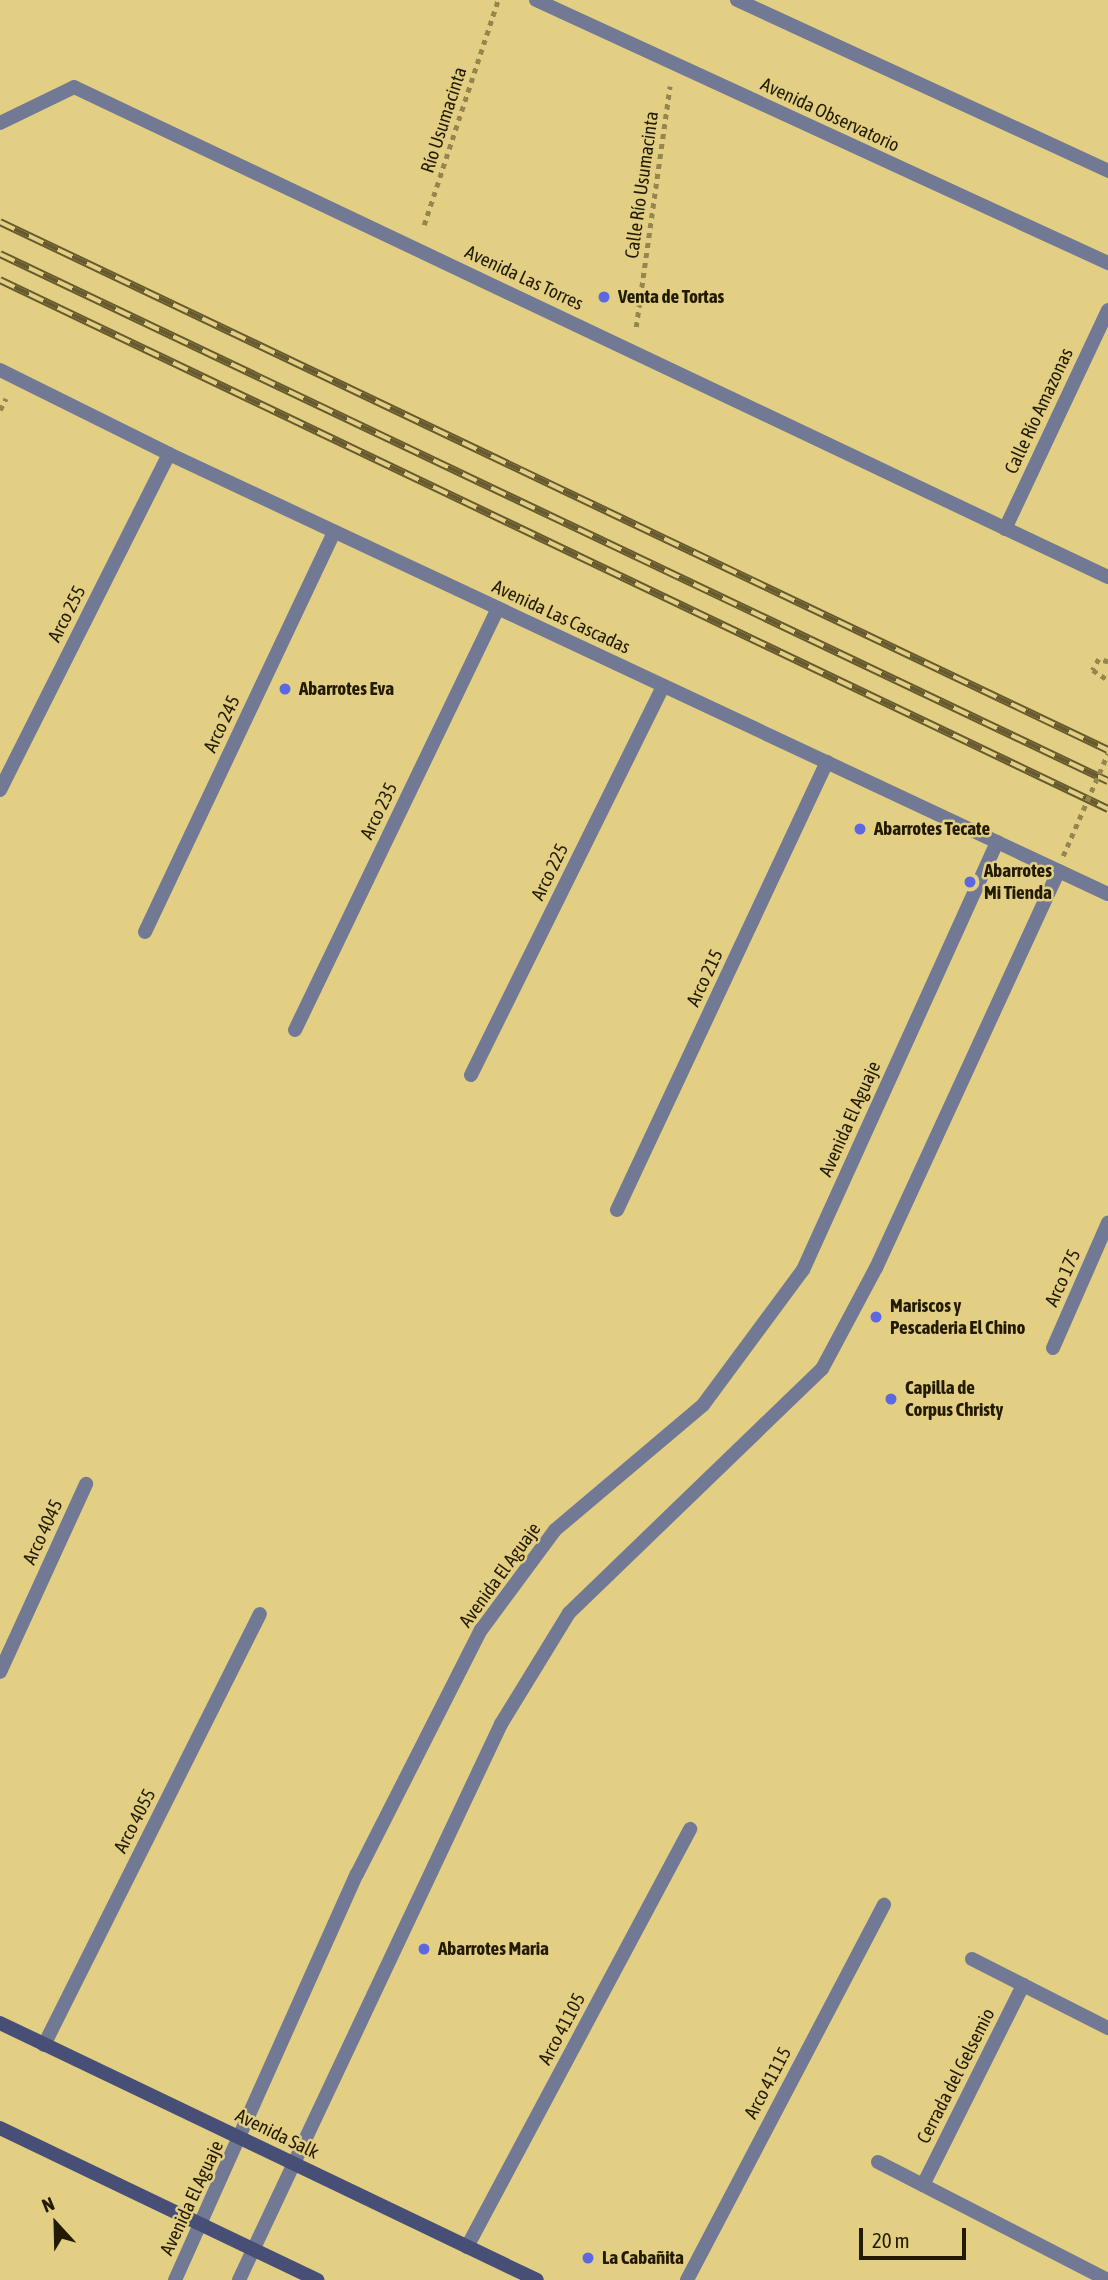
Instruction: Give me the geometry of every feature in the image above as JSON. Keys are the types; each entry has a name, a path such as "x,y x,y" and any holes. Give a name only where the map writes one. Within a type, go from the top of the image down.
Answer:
{"main road":[{"name":"Avenida Salk","path":"0,2023 537,2280"},
{"path":"0,2128 317,2280"}],"street":[{"name":"Avenida Observatorio","path":"536,0 1108,263"},
{"path":"737,0 1108,172"},
{"name":"Avenida Las Torres","path":"0,123 74,87 1108,578"},
{"name":"Calle Río Amazonas","path":"1005,529 1108,310"},
{"name":"Avenida Las Cascadas","path":"0,370 169,454 1108,894"},
{"name":"Arco 255","path":"0,790 169,454"},
{"name":"Arco 245","path":"145,932 334,531"},
{"name":"Arco 235","path":"295,1030 498,608"},
{"name":"Arco 225","path":"471,1075 663,686"},
{"name":"Arco 215","path":"617,1210 827,762"},
{"name":"Avenida El Aguaje","path":"175,2280 203,2225 357,1874 481,1630 555,1530 703,1405 803,1270 997,842"},
{"path":"239,2280 500,1724 569,1613 822,1369 876,1268 1059,871"},
{"name":"Arco 175","path":"1053,1348 1108,1223"},
{"name":"Arco 4045","path":"0,1672 86,1484"},
{"name":"Arco 4055","path":"44,2045 260,1614"},
{"name":"Arco 41105","path":"467,2247 690,1829"},
{"name":"Arco 41115","path":"687,2280 884,1904"},
{"path":"972,1959 1108,2028"},
{"name":"Cerrada del Gelsemio","path":"923,2185 1023,1985"},
{"path":"878,2162 1108,2280"}],"path":[{"name":"Río Usumacinta","path":"416,249 498,0"},
{"name":"Calle Río Usumacinta","path":"633,351 673,65"},
{"path":"1108,662 1099,659 1093,670 1108,680"},
{"path":"1063,856 1108,753"}],"railway":[{"path":"0,222 1108,750"},
{"path":"0,254 1108,781"},
{"path":"0,280 1108,809"}],"place":[{"name":"Venta de Tortas","path":"604,297"},
{"name":"Abarrotes Eva","path":"285,689"},
{"name":"Abarrotes Tecate","path":"860,829"},
{"name":"Abarrotes Mi Tienda","path":"970,882"},
{"name":"Mariscos y Pescaderia El Chino","path":"876,1317"},
{"name":"Capilla de Corpus Christy","path":"891,1399"},
{"name":"Abarrotes Maria","path":"424,1949"},
{"name":"La Cabañita","path":"588,2258"}]}
